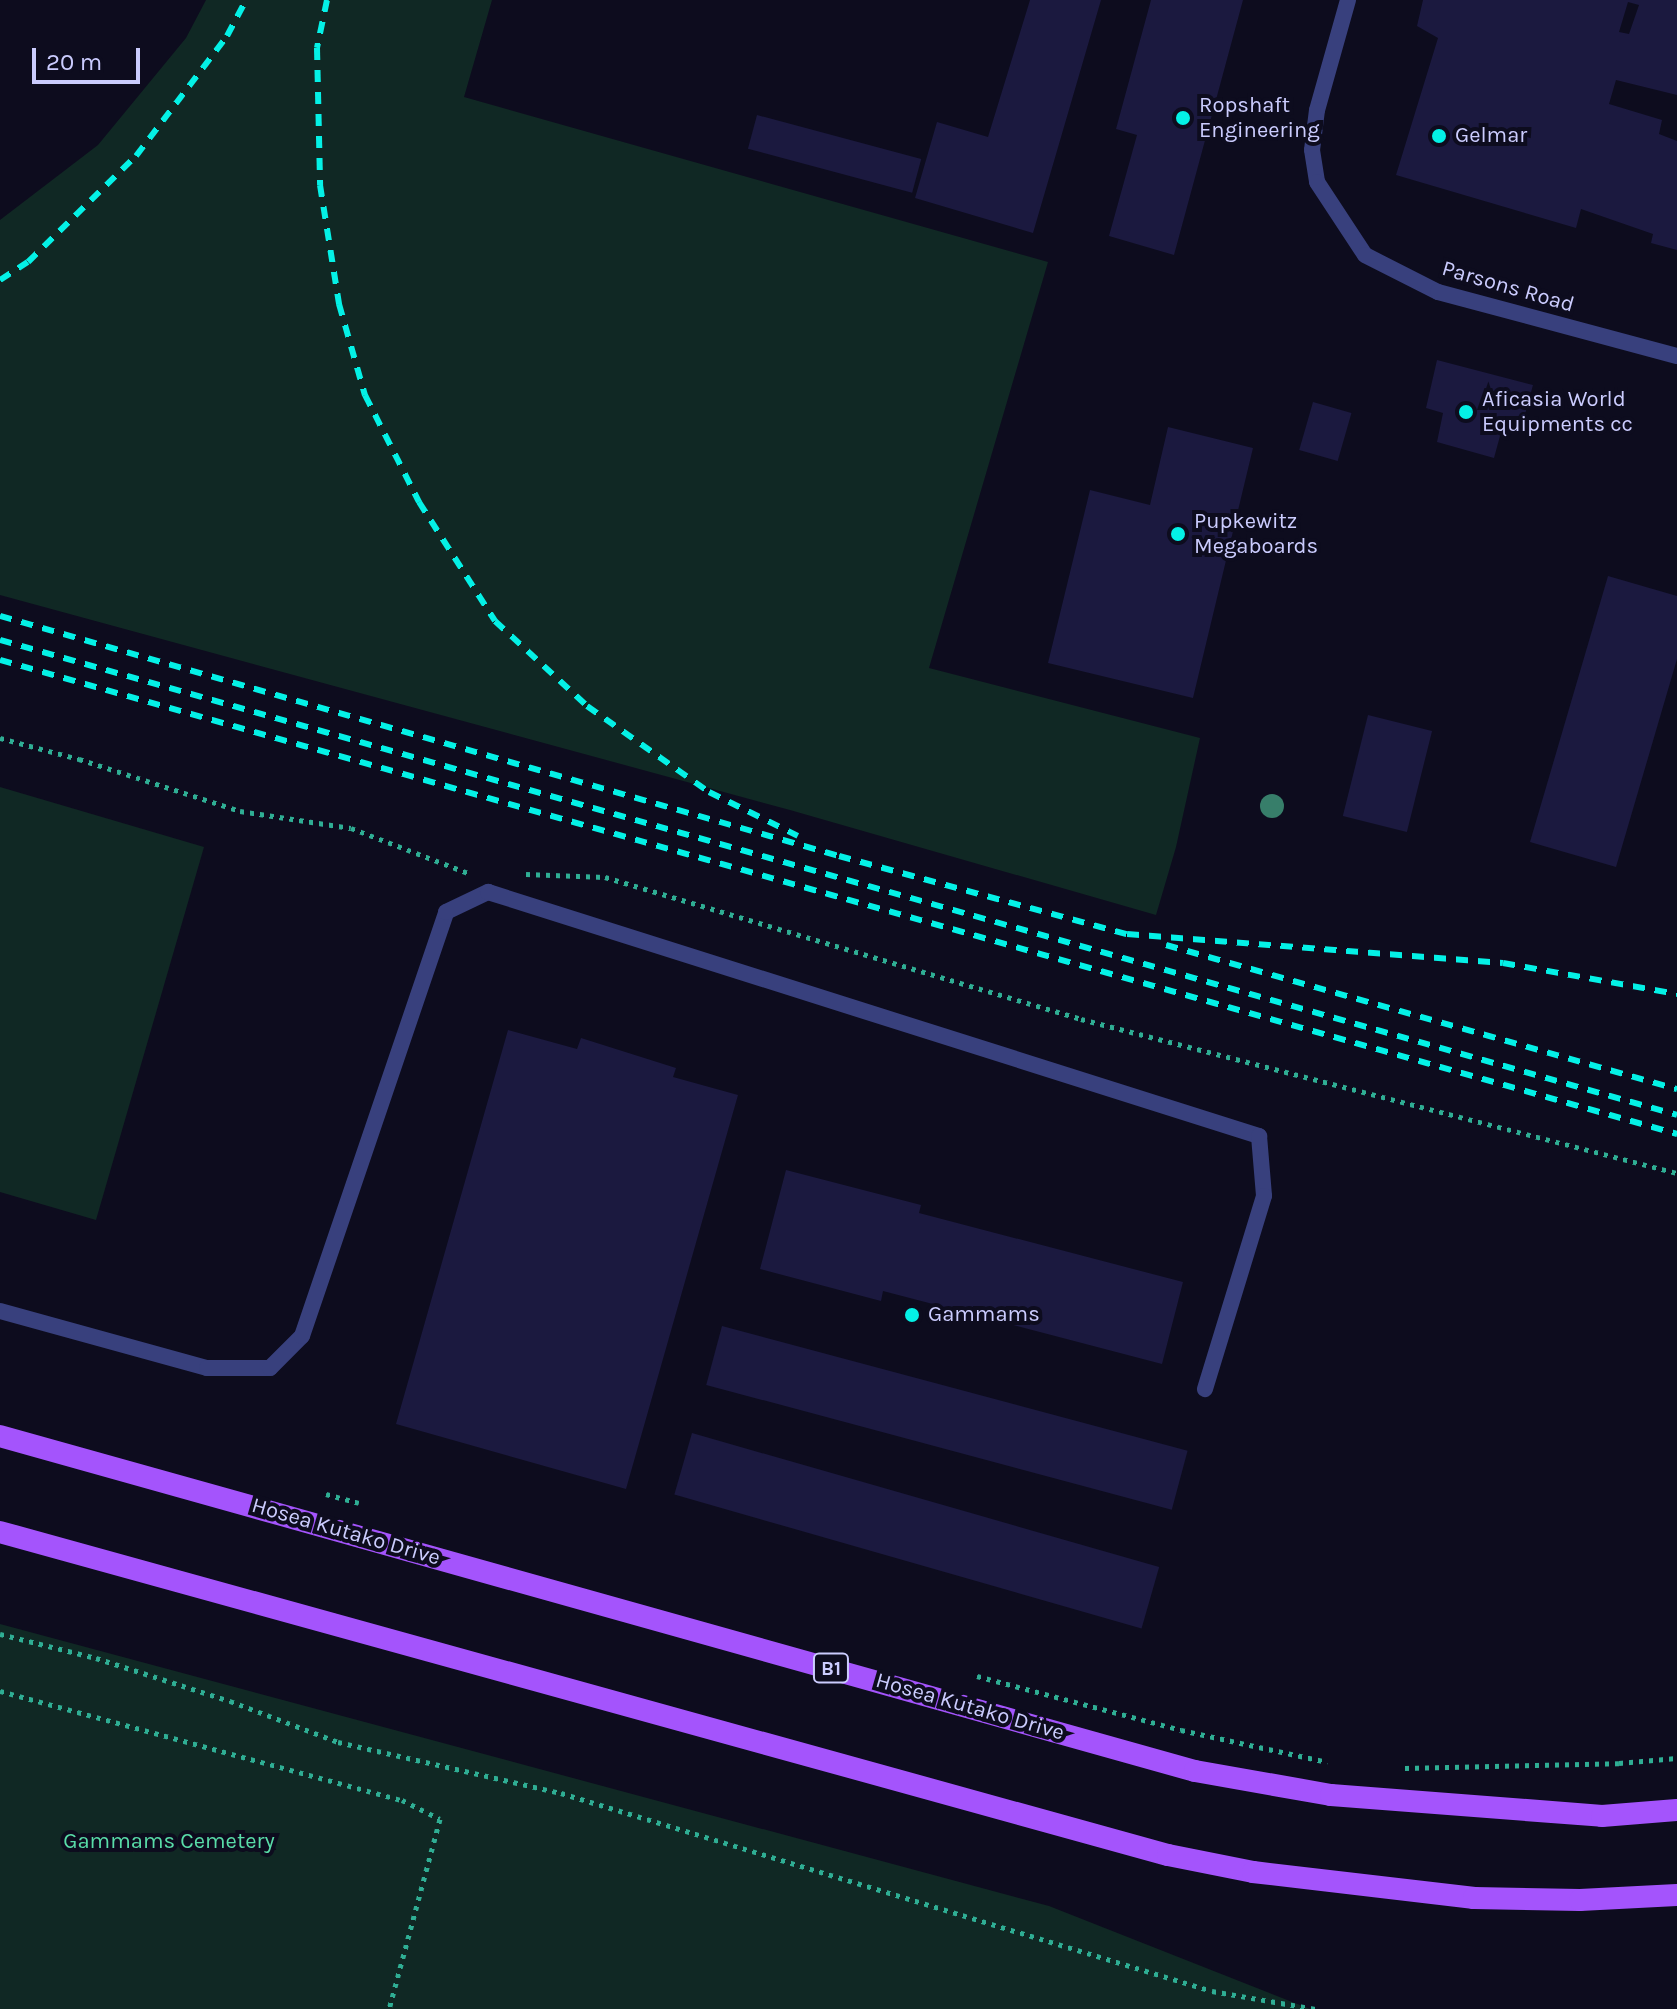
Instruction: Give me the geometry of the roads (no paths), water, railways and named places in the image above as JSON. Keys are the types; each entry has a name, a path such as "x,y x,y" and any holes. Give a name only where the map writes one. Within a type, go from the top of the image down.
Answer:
{"main road":[{"name":"Hosea Kutako Drive","path":"0,1436 1195,1771 1331,1795 1602,1816 1677,1810"},
{"path":"0,1532 1168,1855 1269,1874 1474,1898 1580,1900 1677,1895"}],"street":[{"name":"Parsons Road","path":"1348,0 1317,110 1312,150 1317,182 1365,255 1438,292 1677,356"},
{"path":"0,1311 207,1368 270,1368 302,1336 446,912 488,892 1259,1136 1264,1196 1205,1389"}],"railway":[{"path":"0,280 28,262 136,156 227,36 246,0"},
{"path":"327,0 317,48 320,185 339,304 365,395 419,502 495,621 587,706 709,792 798,836"},
{"path":"0,616 839,856 1127,934 1503,963 1677,994"},
{"path":"0,640 1677,1115"},
{"path":"0,660 1677,1134"},
{"path":"1166,945 1677,1089"}],"place":[{"name":"Ropshaft Engineering","path":"1183,118"},
{"name":"Gelmar","path":"1439,136"},
{"name":"Aficasia World Equipments cc","path":"1466,412"},
{"name":"Pupkewitz Megaboards","path":"1178,534"},
{"name":"Gammams","path":"912,1315"}],"park label":[{"name":"Gammams Cemetery","path":"169,1842"}]}
